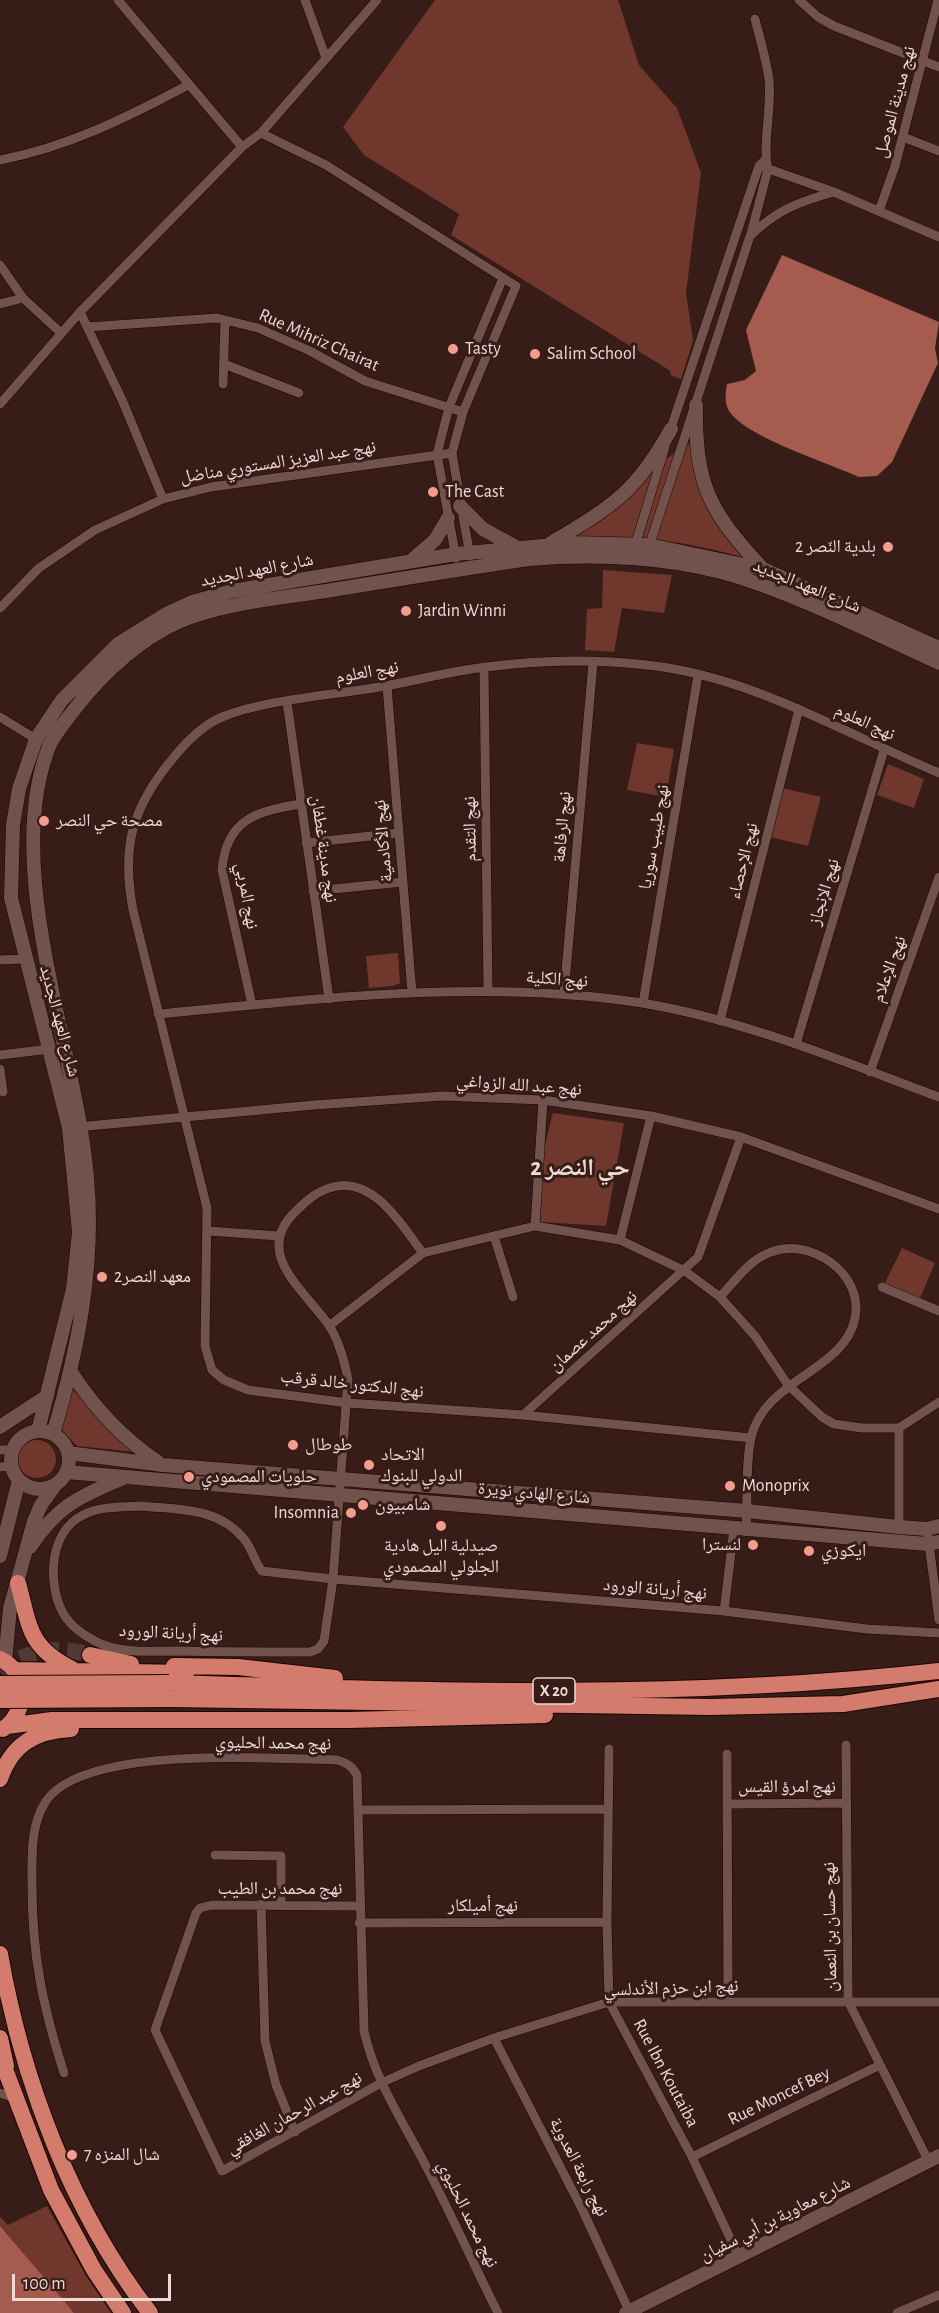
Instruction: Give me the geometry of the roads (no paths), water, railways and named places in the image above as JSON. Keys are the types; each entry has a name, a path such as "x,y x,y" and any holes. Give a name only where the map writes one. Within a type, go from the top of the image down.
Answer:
{"highway":[{"path":"18,1583 31,1635 42,1651 76,1671"},
{"path":"90,1655 122,1663 238,1667 335,1678"},
{"path":"6,1664 76,1671 335,1678 606,1690"},
{"path":"2,1730 19,1712 23,1694 6,1664"},
{"name":"X 20","path":"0,1700 170,1691 479,1692 805,1684 939,1671"},
{"name":"X 20","path":"0,1684 711,1707 843,1704 939,1689"},
{"path":"2,1730 52,1720 349,1720 551,1715 711,1707"},
{"path":"0,1779 13,1752 32,1737 43,1733 196,1720"},
{"path":"0,1954 18,2038 52,2136 92,2221 119,2269 150,2313"},
{"path":"0,2038 7,2073 7,2095 51,2190 94,2270 123,2313"},
{"path":"0,2056 7,2073"}],"main road":[{"path":"696,405 695,443 698,464 711,504 729,532 763,569"},
{"path":"549,544 589,522 624,496 654,460 671,429"},
{"path":"460,506 483,529 516,546"},
{"path":"411,561 435,540 448,518"},
{"name":"شارع العهد الجديد","path":"38,1431 73,1289 79,1232 75,1127 5,899 19,789 36,739 62,700 91,668 118,644 168,612 192,602 232,591 516,546 642,544 763,569 939,648"},
{"name":"شارع العهد الجديد","path":"53,1434 71,1372 86,1290 90,1232 75,1127 26,889 27,825 34,789 50,745 72,711 125,655 152,636 191,617 234,605 459,569 575,556 639,559 703,569 758,583 939,663"},
{"path":"71,1372 106,1420 136,1447 163,1465"},
{"path":"0,1427 46,1396"},
{"path":"6,1664 8,1619 24,1556 41,1504 66,1472 68,1453 62,1442 53,1434 38,1431 23,1437 6,1450 6,1466 19,1480 37,1489 56,1484"},
{"name":"شارع الهادي نويرة","path":"68,1453 163,1465 747,1510 899,1527 933,1527"},
{"name":"شارع الهادي نويرة","path":"66,1472 933,1543"},
{"path":"24,1556 54,1516 73,1499 126,1476"},
{"path":"0,1556 19,1480"},
{"name":"شارع معاوية بن أبي سفيان","path":"628,2312 934,2159"}],"street":[{"path":"118,0 242,147"},
{"path":"305,0 326,58"},
{"path":"0,404 80,312 242,147 261,132 377,0"},
{"path":"799,0 818,17 834,26 939,67"},
{"name":"نهج مدينة الموصل","path":"879,211 903,137 938,0"},
{"path":"642,544 696,405 750,236 770,120 769,79 755,19"},
{"path":"0,160 37,153 105,127 188,85"},
{"path":"261,132 326,165 516,286 463,412 452,453 460,506 462,553 459,569"},
{"path":"903,137 939,151"},
{"path":"764,165 939,237"},
{"path":"639,559 671,429 764,165"},
{"path":"750,236 770,217 786,207 834,192"},
{"path":"0,265 22,298 61,333"},
{"path":"473,567 462,553 448,518 436,454 449,407 503,278"},
{"path":"0,304 22,298"},
{"path":"80,312 123,402 163,499"},
{"name":"Rue Mihriz Chairat","path":"87,327 217,318 258,328 365,381 463,412"},
{"path":"224,384 225,320"},
{"path":"224,364 299,393"},
{"name":"نهج عبد العزيز المستوري مناضل","path":"0,608 39,568 86,537 163,499 211,487 452,453"},
{"name":"نهج العلوم","path":"186,1116 158,1014 127,877 133,828 142,803 158,776 199,731 220,718 237,712 287,702 484,667 533,663 648,665 698,675 750,690 799,709 884,750 939,773"},
{"name":"نهج الرفاهة","path":"564,994 593,663"},
{"name":"نهج التقدم","path":"484,667 488,992"},
{"name":"نهج طبيب سوريا","path":"643,1004 698,675"},
{"name":"نهج الأكادمية","path":"387,686 412,993"},
{"name":"نهج مدينة غطفان","path":"287,702 329,999"},
{"name":"نهج الإحصاء","path":"720,1021 799,709"},
{"path":"0,717 50,745"},
{"name":"نهج الإنجاز","path":"796,1044 884,750"},
{"name":"نهج المربي","path":"252,1005 222,870 227,842 252,816 269,809 301,804"},
{"path":"306,843 399,833"},
{"name":"نهج الإعلام","path":"870,1072 939,877"},
{"path":"313,891 403,882"},
{"path":"0,960 24,958"},
{"name":"نهج الكلية","path":"158,1014 412,993 564,994 643,1004 720,1021 796,1044 939,1097"},
{"path":"0,1055 50,1049"},
{"path":"0,1069 3,1092"},
{"name":"نهج عبد الله الزواغي","path":"75,1127 444,1096 543,1100 651,1116 741,1137 939,1209"},
{"path":"535,1226 543,1100"},
{"name":"نهج الدكتور خالد قرقب","path":"186,1116 207,1208 205,1346 212,1370 224,1380 248,1390 348,1403 523,1415 751,1438"},
{"path":"620,1240 651,1116"},
{"name":"نهج محمد عصمان","path":"523,1415 698,1257 741,1137"},
{"path":"423,1253 384,1203 355,1186 340,1185 320,1190 287,1219 279,1236 278,1250 283,1266 329,1326 423,1253 535,1226 620,1240 685,1271 720,1297 755,1336 788,1385 822,1418 834,1424 862,1428 899,1428 939,1402"},
{"path":"208,1231 279,1236"},
{"path":"494,1236 513,1297"},
{"path":"720,1297 754,1261 770,1252 789,1248 807,1248 823,1256 847,1281 854,1299 856,1315 851,1333 839,1349 788,1385 773,1399 751,1438 747,1510 740,1529 724,1611"},
{"path":"882,1287 939,1311"},
{"name":"نهج أريانة الورود","path":"329,1326 343,1355 348,1379 348,1403 333,1579 324,1641 318,1649 310,1652 135,1651 104,1645 74,1626 63,1613 53,1573 54,1556 61,1540 76,1519 85,1514 109,1508 141,1506 196,1512 228,1522 246,1542 262,1571 333,1579 724,1611 867,1629 939,1633"},
{"path":"899,1428 899,1527"},
{"name":"شارع الهادي نويرة","path":"933,1527 933,1543"},
{"path":"933,1543 939,1620"},
{"name":"نهج حسان بن النعمان","path":"846,1745 848,2001 880,2065 934,2159"},
{"name":"Rue Ibn Koutaiba","path":"609,1749 607,1809 609,2002 692,2157 739,2258"},
{"path":"727,1754 728,2002"},
{"name":"نهج محمد الحليوي","path":"64,2073 37,1974 32,1931 32,1851 37,1819 47,1800 65,1785 94,1771 173,1759 337,1760 352,1767 357,1775 358,1906 364,2031 369,2052 381,2083 428,2170 498,2313"},
{"name":"نهج امرؤ القيس","path":"729,1804 846,1803"},
{"path":"359,1810 607,1809"},
{"path":"215,1855 281,1856 281,1904"},
{"path":"261,1904 265,2041 276,2085 295,2132"},
{"name":"نهج محمد بن الطيب","path":"222,2170 155,2030 200,1908 212,1905 261,1904 358,1906"},
{"name":"نهج أميلكار","path":"359,1923 607,1922"},
{"name":"نهج ابن حزم الأندلسي","path":"381,2083 494,2038 609,2002 939,2002"},
{"name":"نهج رابعة العدوية","path":"494,2038 583,2211 628,2312"},
{"name":"Rue Moncef Bey","path":"692,2157 880,2065"},
{"name":"نهج عبد الرحمان الغافقي","path":"222,2170 381,2083"},
{"path":"897,2313 939,2295"}],"tunnel":[{"path":"0,1671 21,1658 43,1651 67,1650 90,1655"}],"place":[{"name":"Tasty","path":"453,349"},
{"name":"Salim School","path":"535,354"},
{"name":"The Cast","path":"433,492"},
{"name":"بلدية النّصر 2","path":"888,547"},
{"name":"Jardin Winni","path":"406,611"},
{"name":"مصحة حي النصر","path":"44,821"},
{"name":"معهد النصر2","path":"102,1277"},
{"name":"طوطال","path":"293,1445"},
{"name":"الاتحاد الدولي للبنوك","path":"369,1465"},
{"name":"حلويات المصمودي","path":"189,1477"},
{"name":"Monoprix","path":"730,1486"},
{"name":"شامبيون","path":"363,1505"},
{"name":"Insomnia","path":"351,1513"},
{"name":"صيدلية اليل هادية الجلولي المصمودي","path":"441,1526"},
{"name":"لنسترا","path":"753,1545"},
{"name":"ايكوزي","path":"809,1551"},
{"name":"شال المنزه 7","path":"72,2155"}],"district":[{"name":"حي النصر 2","path":"580,1168"}]}
